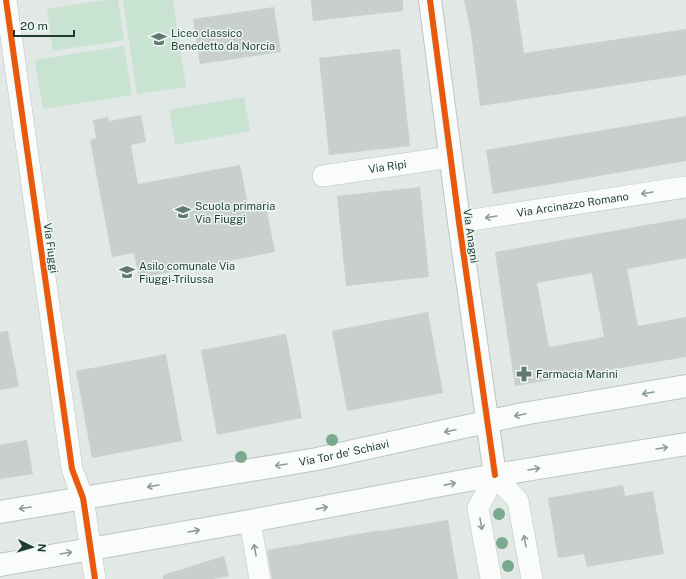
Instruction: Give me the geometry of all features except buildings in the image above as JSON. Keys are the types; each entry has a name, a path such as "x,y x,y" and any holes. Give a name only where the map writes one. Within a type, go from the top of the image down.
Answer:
{"main road":[{"name":"Via Anagni","path":"430,0 459,222 495,475"},
{"name":"Via Tor de' Schiavi","path":"0,512 317,459 488,423 523,414 686,386"},
{"path":"0,565 91,550 495,475 686,444"}],"street":[{"name":"Via Fiuggi","path":"6,0 72,469 82,498 95,579"},
{"name":"Via Ripi","path":"323,176 451,157"},
{"name":"Via Arcinazzo Romano","path":"459,222 686,187"},
{"path":"491,579 478,508 495,475 518,501 532,579"},
{"path":"250,521 260,579"}],"green space":[{"path":"104,0 118,0 124,40 53,51 47,9"},
{"path":"173,0 186,87 137,94 123,1"},
{"path":"124,46 132,95 43,109 35,60"},
{"path":"244,97 250,131 175,145 169,110"}],"cycle path":[{"path":"6,0 72,469 83,498 95,579"},
{"path":"430,0 459,222 495,475"}],"place":[{"name":"Liceo classico Benedetto da Norcia","path":"159,39"},
{"name":"Scuola primaria Via Fiuggi","path":"183,212"},
{"name":"Asilo comunale Via Fiuggi-Trilussa","path":"127,272"},
{"name":"Farmacia Marini","path":"524,374"}]}
